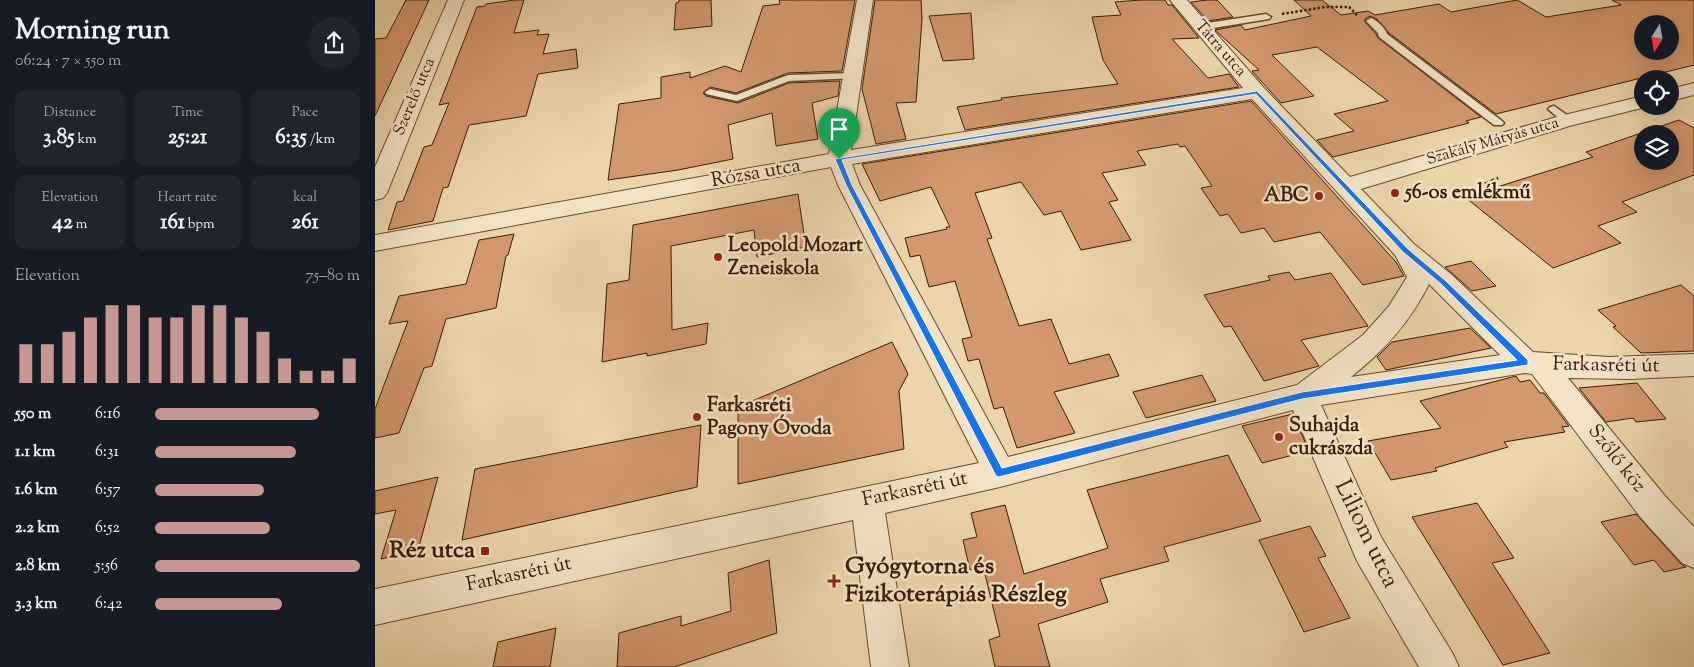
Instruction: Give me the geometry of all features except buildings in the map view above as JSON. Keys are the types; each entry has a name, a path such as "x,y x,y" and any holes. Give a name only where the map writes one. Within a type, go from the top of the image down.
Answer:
{"street":[{"name":"Szerelő utca","path":"375,193 456,0"},
{"path":"865,0 839,159 849,185 999,473"},
{"name":"Tátra utca","path":"1178,0 1257,92 1405,250 1533,364"},
{"path":"1679,93 1694,90"},
{"name":"Rózsa utca","path":"375,243 839,159 1257,92"},
{"name":"Szakály Mátyás utca","path":"1344,186 1560,115 1634,103"},
{"name":"Tátra utca","path":"1302,396 1352,362 1373,344 1410,298 1420,277 1405,250"},
{"path":"1352,362 1369,386"},
{"name":"Farkasréti út","path":"375,607 999,473 1302,396 1533,364 1631,368 1694,365"},
{"name":"Szőlő köz","path":"1533,364 1653,507 1694,550"},
{"name":"Liliom utca","path":"1302,396 1369,550 1440,667"},
{"path":"867,500 890,667"}],"lane":[{"path":"1201,27 1266,17"},
{"path":"1371,21 1383,33 1382,35 1498,123"},
{"path":"711,92 737,98 788,78 853,76"}],"path":[{"path":"1266,17 1325,7 1349,8 1364,21 1371,21"},
{"path":"1485,184 1499,178"}],"place":[{"name":"56-os emlékmű","path":"1395,193"},
{"name":"ABC","path":"1319,196"},
{"name":"Leopold Mozart Zeneiskola","path":"718,257"},
{"name":"Farkasréti Pagony Óvoda","path":"697,417"},
{"name":"Suhajda cukrászda","path":"1279,437"},
{"name":"Réz utca","path":"485,551"},
{"name":"Gyógytorna és Fizikoterápiás Részleg","path":"834,581"}],"route":[{"path":"1257,92 1405,250 1443,282 1525,362 1302,396 999,473 849,185 839,159 1257,92"}]}
